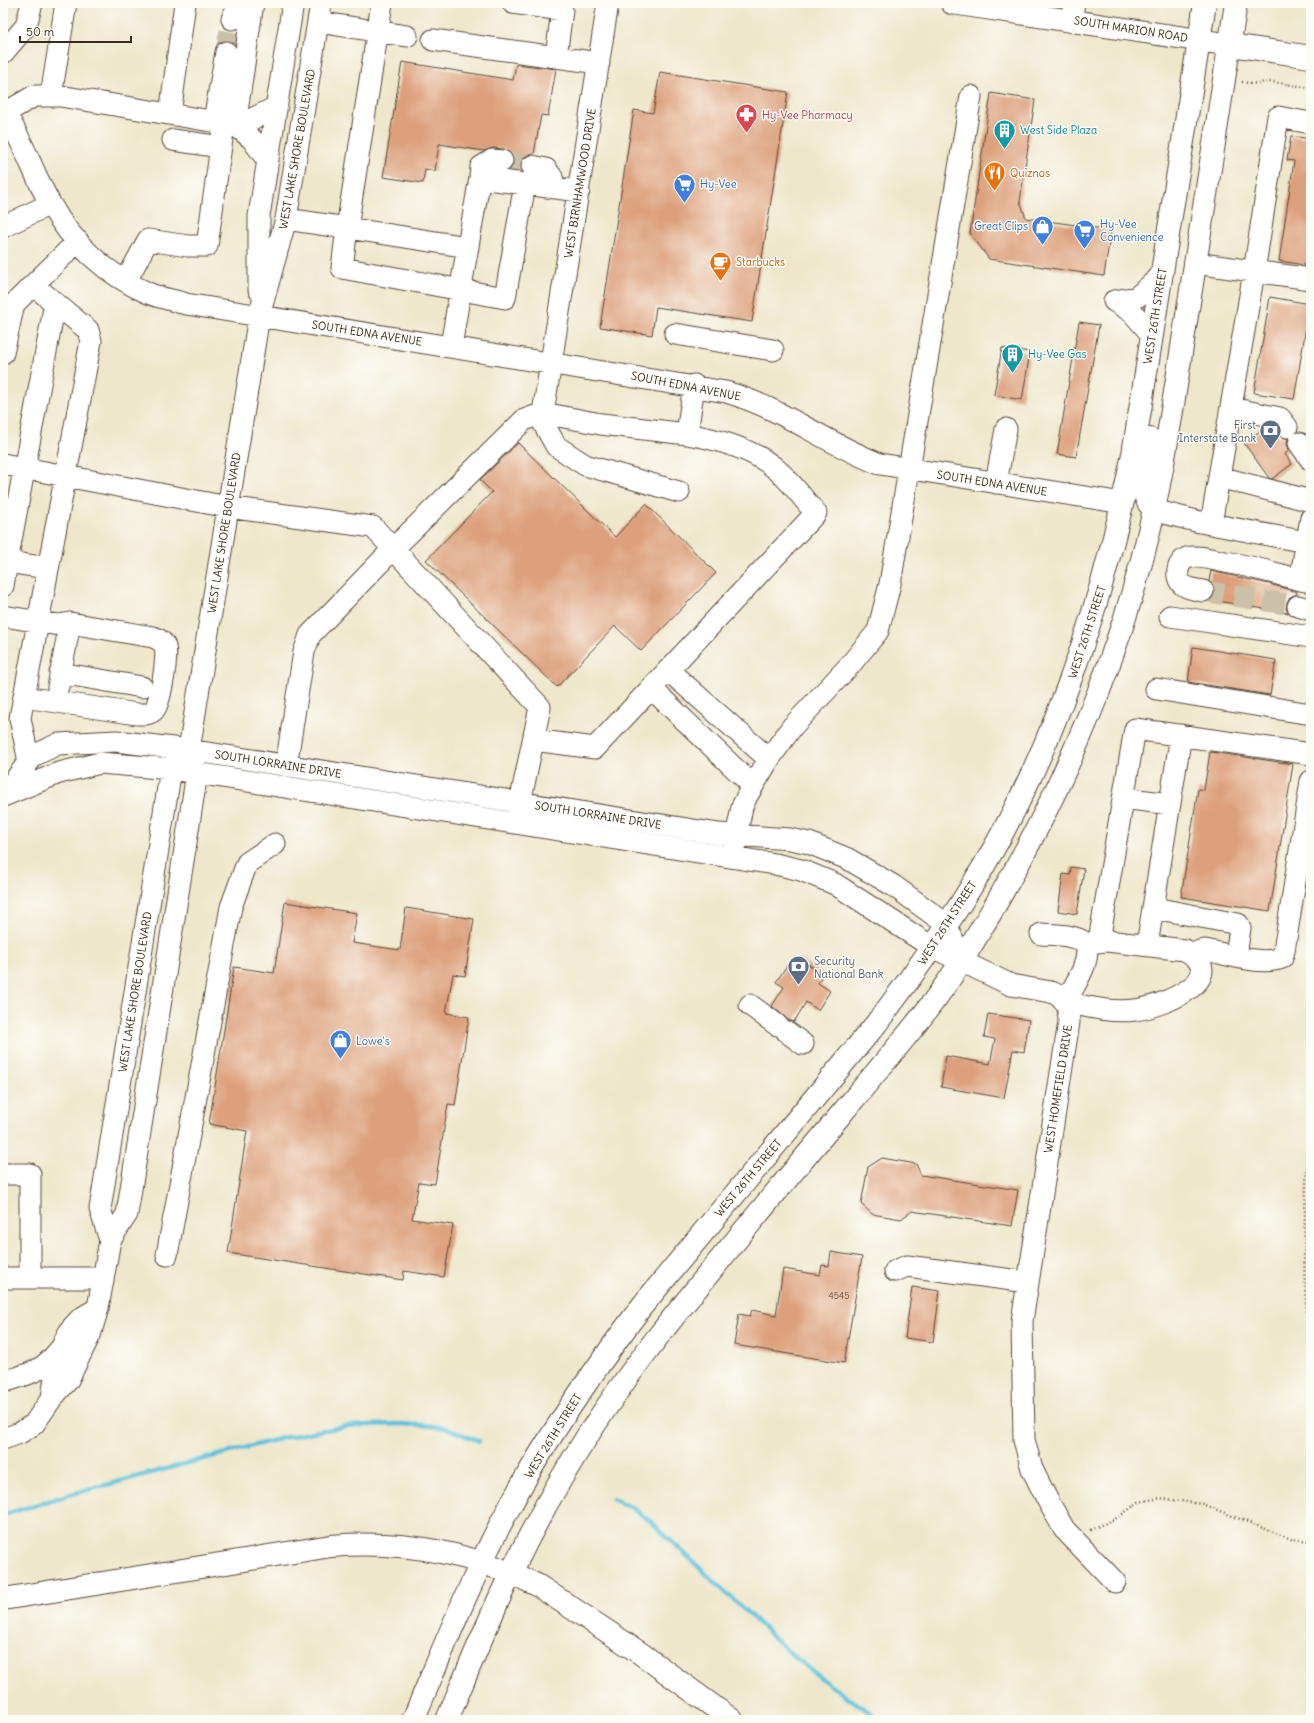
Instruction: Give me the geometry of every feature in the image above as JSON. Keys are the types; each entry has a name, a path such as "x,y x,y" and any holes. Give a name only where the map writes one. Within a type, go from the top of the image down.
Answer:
{"main road":[{"name":"SOUTH MARION ROAD","path":"952,3 1073,12 1200,40 1311,57"},
{"name":"WEST 26TH STREET","path":"416,1712 481,1562 536,1461 579,1393 642,1306 876,1024 932,947 1004,830 1046,742 1065,696 1100,592 1123,503 1152,335 1205,3"},
{"path":"447,1719 511,1573 540,1515 633,1369 686,1302 888,1058 962,961 1021,862 1046,812 1093,708 1141,564 1153,510 1172,407 1236,3"},
{"path":"1153,510 1146,500 1142,489 1164,346 1162,269"},
{"path":"1079,739 1132,544 1134,526 1132,513 1123,503"},
{"path":"3,1599 257,1556 353,1544 404,1545 457,1555 481,1562 511,1573 557,1597 732,1720"}],"street":[{"path":"3,53 26,26 32,3"},
{"path":"51,96 66,3"},
{"path":"170,114 185,3"},
{"name":"WEST LAKE SHORE BOULEVARD","path":"259,316 259,216 293,3"},
{"path":"382,3 342,268 505,298 529,175"},
{"path":"513,3 562,10 556,57"},
{"name":"WEST BIRNHAMWOOD DRIVE","path":"543,413 608,3"},
{"path":"126,281 148,240 188,246 207,246 241,10"},
{"path":"320,12 377,31 407,36"},
{"name":"WEST LAKE SHORE BOULEVARD","path":"3,1439 20,1433 34,1424 52,1398 68,1380 90,1335 98,1308 110,1240 127,1214 197,773 189,750 228,507 259,316 286,219 320,12"},
{"path":"433,40 599,63"},
{"path":"224,123 231,52"},
{"path":"4,112 34,96 51,96 224,123 252,119 276,107"},
{"path":"732,858 742,807 769,758 792,727 850,665 878,631 890,584 971,96"},
{"name":"SOUTH EDNA AVENUE","path":"4,112 25,149 50,204 70,233 91,256 126,281 149,293 186,304 694,386 747,398 770,408 859,456 880,464 908,470 1123,503"},
{"path":"1211,524 1254,272 1278,117 1311,122"},
{"path":"224,123 252,139 268,161"},
{"path":"173,140 221,147"},
{"path":"451,347 481,167 492,160 502,161"},
{"path":"480,178 529,175 554,187 579,191"},
{"path":"3,227 50,204"},
{"path":"286,219 468,247"},
{"path":"3,353 14,304 78,241"},
{"path":"1195,263 1311,279"},
{"path":"1152,335 1132,312 1114,301 1137,297 1162,269"},
{"path":"29,762 20,718 91,341 88,330 34,285"},
{"path":"3,586 9,521 25,468 56,303"},
{"path":"675,334 773,350"},
{"path":"687,434 694,386"},
{"path":"1231,408 1280,418 1311,460"},
{"path":"543,413 541,418 556,446 585,465 679,492"},
{"path":"286,766 304,652 310,635 393,549 524,420 543,413 601,424 709,438 755,456 776,469 816,513 595,748 533,740"},
{"path":"996,483 1006,430"},
{"path":"3,464 228,507 373,527 540,707 520,803"},
{"path":"1219,477 1311,501"},
{"path":"1153,510 1211,524 1309,543"},
{"path":"1203,591 1191,589 1182,584 1178,576 1179,566 1183,560 1190,556 1256,568 1306,581 1311,518"},
{"path":"5,562 48,568"},
{"path":"3,616 59,625 70,623 153,637 161,640 165,646 166,655 159,701 155,709 150,713 137,714 24,696"},
{"path":"1170,616 1310,634"},
{"path":"55,701 70,623"},
{"path":"668,670 769,758"},
{"path":"60,673 142,687"},
{"path":"651,688 753,786"},
{"path":"1156,689 1311,714"},
{"path":"1066,1002 1086,962 1088,950 1092,942 1123,798 1135,729 1311,754"},
{"path":"1147,945 1180,735"},
{"name":"SOUTH LORRAINE DRIVE","path":"3,796 33,756 58,744 85,741 116,741 189,750 719,834 790,839 829,850 848,859 894,886 946,924"},
{"path":"170,769 189,750"},
{"name":"SOUTH LORRAINE DRIVE","path":"3,796 59,772 100,763 170,769 774,864 820,877 851,894 932,947"},
{"name":"WEST LAKE SHORE BOULEVARD","path":"110,1240 100,1209 170,769"},
{"path":"1195,956 1200,951 1205,950 1264,961 1282,958 1311,781"},
{"path":"1123,798 1170,804"},
{"path":"167,1255 232,907 247,863 275,844"},
{"path":"1154,908 1238,924 1240,928 1236,956"},
{"path":"946,924 962,961"},
{"path":"932,947 1011,985 1051,992 1066,1002 1103,1010 1135,1010 1167,1002 1188,991 1196,983 1201,974 1200,964 1195,956 1185,950 1107,940 1092,942 1071,937 1041,934"},
{"name":"WEST HOMEFIELD DRIVE","path":"1066,1002 1068,1006 1069,1022 1022,1321 1024,1440 1032,1469 1047,1500 1064,1529 1115,1582"},
{"path":"750,1005 789,1034"},
{"path":"3,1174 30,1174 30,1278"},
{"path":"895,1271 907,1266 1028,1282"},
{"path":"3,1278 103,1278"},
{"path":"52,1398 58,1362 63,1346 72,1328 80,1319 98,1308"},
{"path":"3,1382 36,1371 49,1364 63,1346"}],"path":[{"path":"1224,79 1257,84 1269,82 1311,88"},
{"path":"1311,1151 1307,1166 1304,1251 1308,1323 1311,1338"},
{"path":"1064,1529 1083,1532 1093,1530 1117,1518 1139,1502 1160,1498 1202,1504 1291,1539 1311,1541"}],"building":[{"path":"402,62 513,80 516,64 556,69 548,116 541,115 534,154 523,158 520,164 522,171 510,170 514,163 513,156 504,149 493,148 484,151 439,144 435,171 425,169 423,183 383,177"},
{"path":"660,72 788,92 752,322 656,307 652,335 600,327 634,110 653,113"},
{"name":"West Side Plaza","path":"991,93 1035,100 1020,201 1026,218 1111,230 1104,276 989,259 970,233"},
{"path":"1291,136 1311,139 1311,266 1279,261 1294,161 1287,160"},
{"path":"1270,297 1310,304 1294,399 1254,393"},
{"path":"1079,322 1099,325 1076,457 1057,454"},
{"name":"Hy-Vee Gas","path":"1002,348 1030,352 1022,400 994,395"},
{"path":"1265,427 1274,438 1278,435 1288,439 1287,444 1289,450 1285,454 1292,464 1272,479 1269,478 1244,443"},
{"path":"518,443 615,537 646,504 716,573 641,651 615,626 557,687 426,560 492,492 480,480"},
{"path":"1211,571 1269,584 1297,592 1297,594 1290,597 1287,602 1286,608 1288,613 1211,600 1215,592 1214,586 1209,581"},
{"path":"1193,647 1276,660 1270,695 1188,682"},
{"path":"1210,752 1293,764 1270,911 1181,897 1198,789 1204,790"},
{"path":"1071,867 1084,869 1077,914 1058,911 1063,874 1070,875"},
{"name":"Lowe's","path":"285,902 357,913 352,943 400,950 406,908 474,919 465,976 453,974 446,1013 469,1017 455,1105 448,1104 435,1184 419,1182 412,1219 453,1225 444,1277 404,1271 403,1280 228,1253 247,1131 209,1124 234,967 274,973"},
{"path":"800,959 823,974 818,983 830,991 818,1010 806,1002 794,1022 788,1020 772,1006 784,987 776,982 788,964 795,968"},
{"path":"988,1014 1029,1020 1024,1052 1013,1050 1004,1098 941,1087 946,1056 990,1064 995,1039 984,1037"},
{"path":"882,1158 916,1164 921,1175 1018,1190 1012,1226 912,1211 901,1219 872,1214 861,1204 868,1167"},
{"path":"831,1252 862,1257 844,1363 734,1345 739,1314 750,1316 752,1310 776,1315 783,1269 820,1275 822,1265 829,1266"},
{"path":"912,1287 940,1291 933,1342 905,1338"}],"waterway":[{"path":"3,1515 68,1495 286,1437 347,1426 395,1424 422,1425 445,1428 479,1441"},
{"path":"613,1499 634,1509 650,1521 790,1653 831,1686 881,1720"}],"tunnel":[{"path":"226,52 232,19"},
{"path":"502,161 532,166"},
{"path":"1203,591 1298,606"}],"place":[{"name":"Hy-Vee Pharmacy","path":"746,134"},
{"name":"West Side Plaza","path":"1005,150"},
{"name":"Quiznos","path":"995,192"},
{"name":"Hy-Vee","path":"685,204"},
{"name":"Great Clips","path":"1043,246"},
{"name":"Hy-Vee Convenience","path":"1084,250"},
{"name":"Starbucks","path":"720,282"},
{"name":"Hy-Vee Gas","path":"1012,374"},
{"name":"First Interstate Bank","path":"1271,450"},
{"name":"Security National Bank","path":"799,986"},
{"name":"Lowe's","path":"341,1060"}]}
